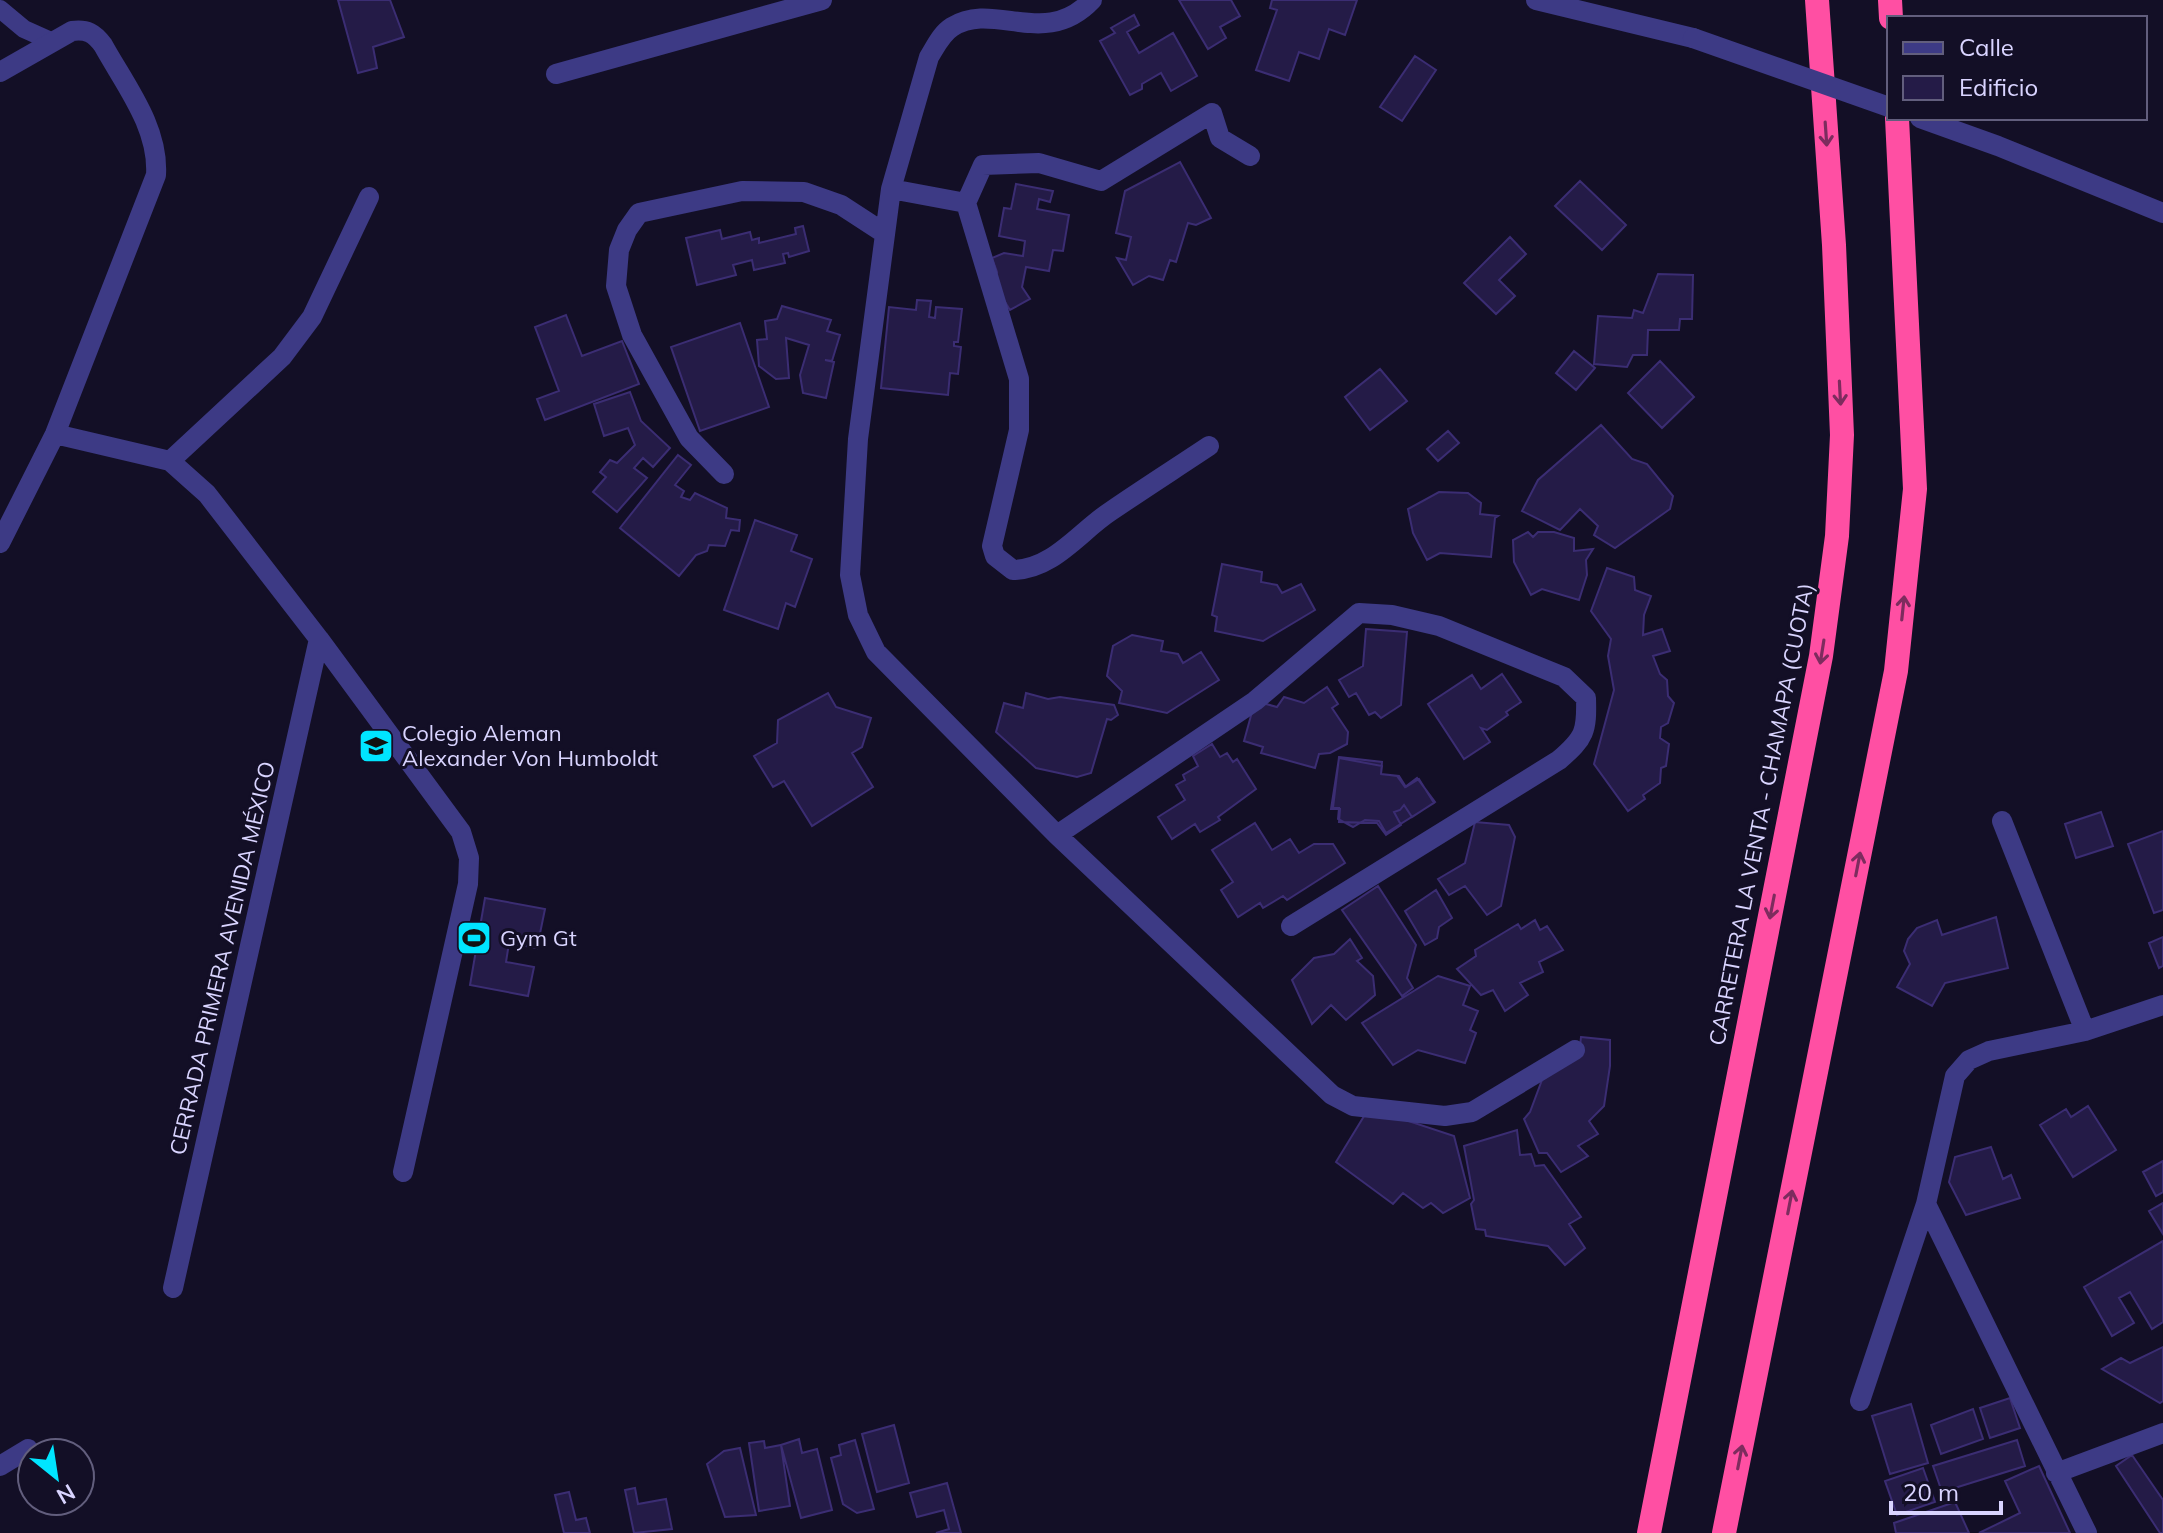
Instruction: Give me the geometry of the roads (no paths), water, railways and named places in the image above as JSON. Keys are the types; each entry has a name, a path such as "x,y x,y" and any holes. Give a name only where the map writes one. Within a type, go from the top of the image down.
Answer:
{"highway":[{"name":"CARRETERA LA VENTA - CHAMAPA (CUOTA)","path":"1649,1533 1821,656 1837,536 1842,435 1834,245 1817,0"},
{"path":"1724,1533 1896,671 1915,489 1897,120"}],"street":[{"path":"556,74 822,0"},
{"path":"1092,0 1083,10 1066,20 1042,24 973,19 953,26 940,38 929,57 891,189 884,233 858,439 850,575 858,615 876,652 1057,835 1332,1095 1353,1106 1445,1116 1472,1112 1575,1050"},
{"path":"1536,0 1693,38 1887,106"},
{"path":"0,72 72,31 83,29 94,34 148,126 157,158 156,175 55,434 0,543"},
{"path":"1209,446 1107,513 1037,567 1013,570 1001,562 992,546 1019,430 1019,379 966,203 983,165 1039,163 1101,181 1212,113 1220,138 1250,156"},
{"path":"1926,120 2163,213"},
{"path":"891,189 966,203"},
{"path":"724,474 689,438 632,335 616,286 619,250 627,230 639,213 742,191 804,192 841,205 884,233"},
{"path":"170,461 289,347 312,317 369,197"},
{"path":"55,434 170,461 207,494 319,639 461,832 469,858 468,884 403,1172"},
{"path":"1057,835 1255,701 1359,613 1392,615 1439,626 1564,677 1586,698 1587,728 1575,746 1559,760 1291,926"},
{"name":"CERRADA PRIMERA AVENIDA MÉXICO","path":"173,1288 319,639"},
{"path":"2002,821 2085,1031"},
{"path":"1860,1401 1926,1204 1955,1076 1969,1060 1989,1051 2085,1031 2163,1005"},
{"path":"1926,1204 2087,1533"},
{"path":"2056,1473 2163,1433"}],"lane":[{"path":"0,9 24,29 53,42"}],"place":[{"name":"Colegio Aleman Alexander Von Humboldt","path":"376,746"},
{"name":"Gym Gt","path":"474,938"}]}
